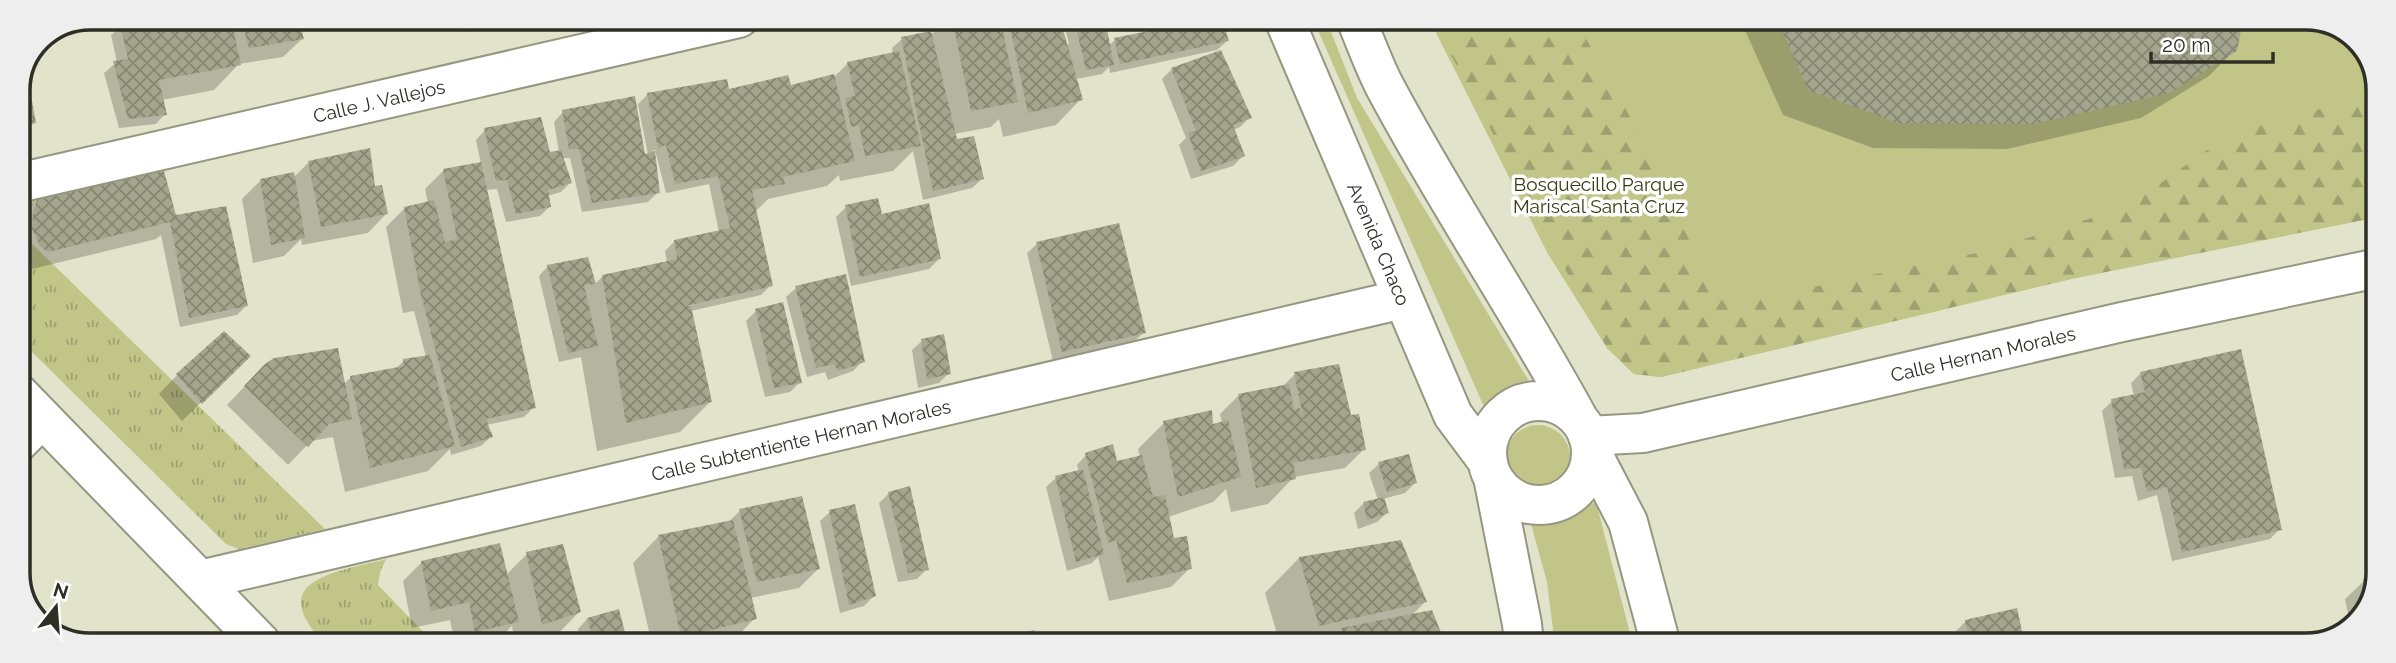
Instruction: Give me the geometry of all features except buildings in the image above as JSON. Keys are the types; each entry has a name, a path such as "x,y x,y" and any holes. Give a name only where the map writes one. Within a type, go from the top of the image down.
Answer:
{"street":[{"name":"Calle J. Vallejos","path":"30,180 687,30"},
{"name":"Avenida Chaco","path":"1288,30 1453,415 1490,469 1523,633"},
{"path":"1361,30 1384,85 1492,274 1551,369 1629,522 1658,633"},
{"name":"Calle Hernan Morales","path":"1585,435 1643,433 2122,322 2366,271"},
{"name":"Calle Subtentiente Hernan Morales","path":"200,580 1403,299"},
{"path":"1542,401 1567,410 1585,435 1587,472 1576,490 1558,501 1547,504 1526,503 1507,493 1490,469 1490,435 1505,413 1516,406 1542,401"},
{"path":"30,406 251,633"}],"lane":[{"path":"30,444 48,425"}],"green space":[{"path":"1318,30 1330,30 1357,98 1532,386 1485,409"},
{"path":"1435,30 2306,30 2329,34 2339,40 2356,57 2365,78 2366,219 2071,279 1661,377 1634,374 1607,348 1548,254"},
{"name":"Bosquecillo Parque Mariscal Santa Cruz","path":"1438,30 1581,30 1658,167 1705,277 1750,300 1986,251 2127,207 2230,134 2366,96 2366,219 2071,279 1661,377 1634,374 1607,348"},
{"path":"38,196 30,211 30,198"},
{"path":"30,242 325,529 239,549 226,544 30,350"},
{"path":"1538,425 1550,427 1561,434 1568,445 1568,469 1561,480 1550,487 1538,489 1526,487 1515,480 1508,469 1506,457 1508,445 1515,434 1526,427"},
{"path":"1596,502 1630,633 1553,633 1547,582 1531,524"},
{"path":"386,559 378,585 424,633 316,633 307,622 301,605 304,592 314,582 347,569"}]}
